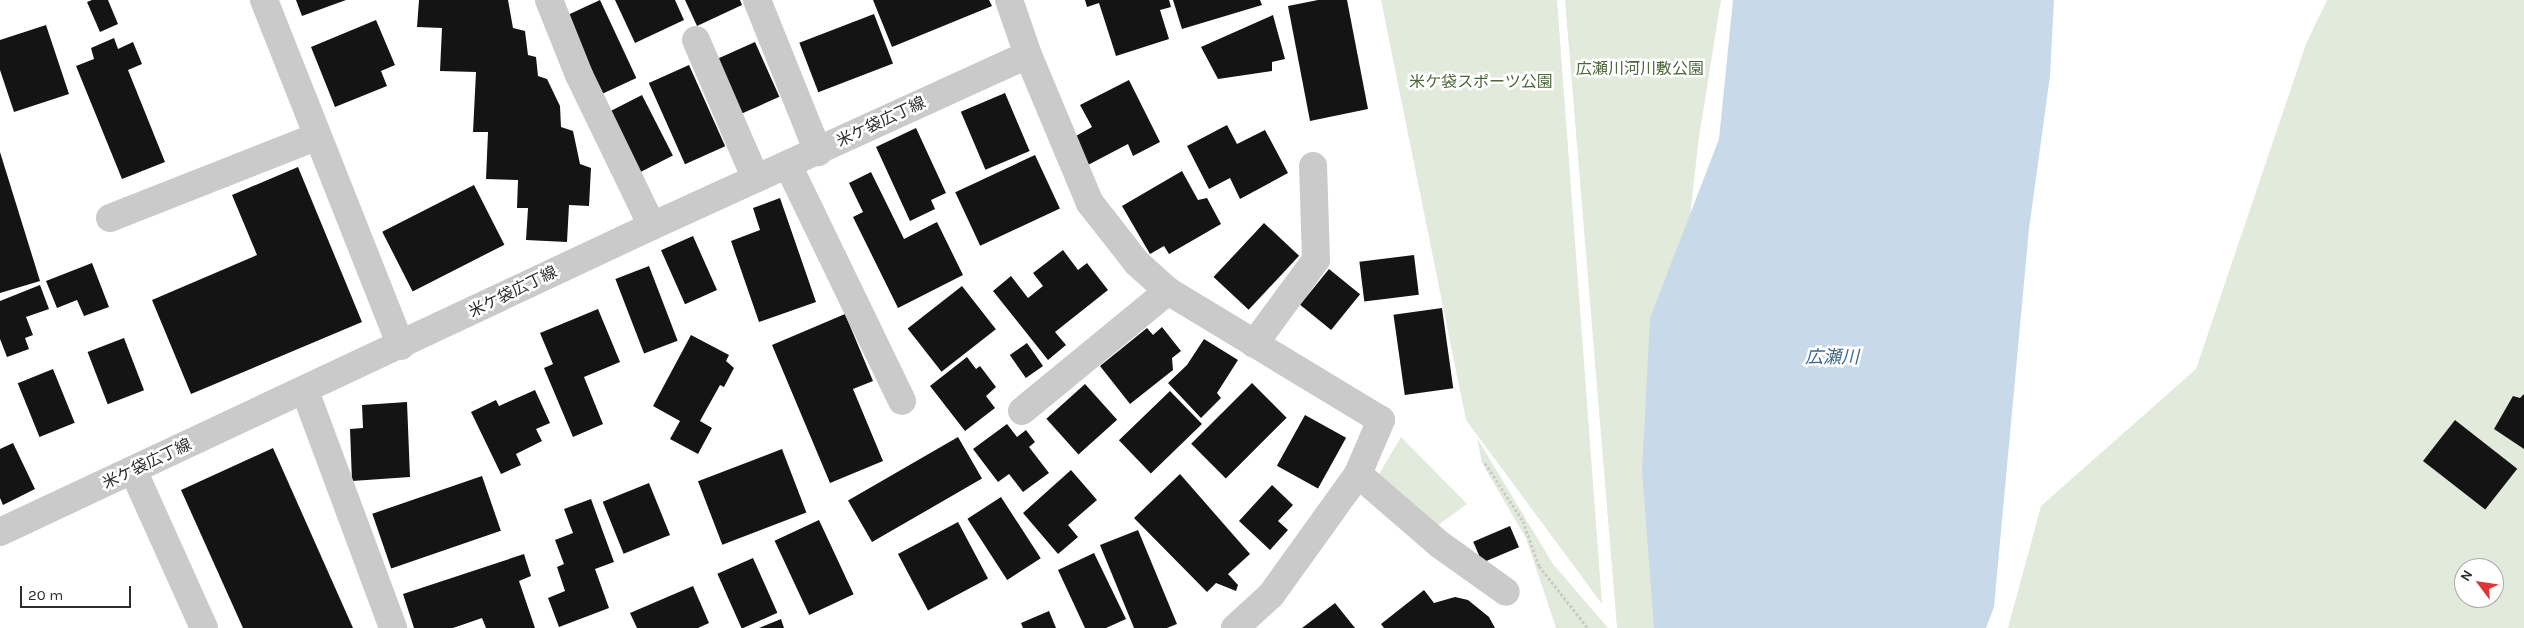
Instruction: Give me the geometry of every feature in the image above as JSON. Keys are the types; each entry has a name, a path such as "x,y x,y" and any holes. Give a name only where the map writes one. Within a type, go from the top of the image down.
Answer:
{"street":[{"path":"264,0 316,136 401,346"},
{"path":"549,0 578,75 652,226"},
{"path":"756,0 818,152"},
{"path":"1010,0 1028,55 1090,203 1138,263 1168,292 1381,420 1358,474 1271,595 1235,628"},
{"path":"696,40 756,179"},
{"name":"米ケ袋広丁線","path":"0,532 401,346 652,226 1028,55"},
{"path":"110,218 316,136"},
{"path":"788,165 902,401"},
{"path":"1254,344 1316,260 1313,166"},
{"path":"1022,411 1168,292"},
{"path":"305,390 393,628"},
{"path":"133,470 204,628"},
{"path":"1358,474 1439,544 1506,592"}],"path":[{"path":"1485,463 1523,520 1539,566 1588,628"}],"green space":[{"name":"米ケ袋スポーツ公園","path":"1381,0 1557,0 1602,604 1466,420"},
{"name":"広瀬川河川敷公園","path":"1565,0 1721,0 1699,137 1666,428 1665,628 1617,628"},
{"path":"2327,0 2524,0 2524,628 2008,628 2041,506 2196,369 2306,44"},
{"path":"1401,437 1467,504 1437,526 1379,474"},
{"path":"1477,438 1553,564 1608,628 1556,628 1526,538 1482,463"}],"water":[{"name":"広瀬川","path":"1733,0 2054,0 2050,76 2029,229 1994,607 1986,628 1654,628 1642,471 1650,318 1719,139"}],"building":[{"path":"92,0 108,0 118,24 100,32 87,2"},
{"path":"296,0 346,0 302,16"},
{"path":"419,0 508,0 513,28 525,31 528,55 536,57 538,76 547,79 560,106 561,127 573,131 580,164 591,168 589,206 569,205 567,242 526,240 528,208 517,208 518,180 486,179 488,132 473,132 476,72 440,71 442,28 417,27"},
{"path":"600,0 636,78 602,94 566,16"},
{"path":"615,0 675,0 684,20 635,43"},
{"path":"685,0 740,0 742,5 697,26"},
{"path":"873,0 989,0 992,6 892,47"},
{"path":"1085,0 1169,0 1171,7 1160,10 1169,39 1116,56 1099,3 1087,7"},
{"path":"1173,0 1260,0 1262,5 1182,29"},
{"path":"1318,0 1347,0 1368,109 1310,121 1288,6"},
{"path":"874,14 893,63 818,92 799,43"},
{"path":"1273,15 1285,59 1272,62 1272,71 1218,79 1201,47"},
{"path":"376,20 395,65 381,71 387,86 335,107 311,47"},
{"path":"46,25 69,94 14,112 0,70 0,40"},
{"path":"114,38 118,49 133,42 142,64 128,70 165,162 122,179 76,66 94,59 91,48"},
{"path":"755,42 779,97 742,113 718,59"},
{"path":"689,65 725,146 685,164 649,83"},
{"path":"1129,80 1160,142 1133,156 1128,144 1088,165 1074,137 1092,127 1080,105"},
{"path":"1005,93 1030,151 985,170 961,112"},
{"path":"642,95 673,156 638,173 607,113"},
{"path":"1227,125 1237,144 1265,130 1288,173 1240,199 1230,178 1209,189 1187,146"},
{"path":"916,128 946,193 931,200 935,209 910,221 876,147"},
{"path":"0,152 40,281 0,293"},
{"path":"1035,155 1060,208 980,246 955,192"},
{"path":"298,167 362,322 191,394 152,300 257,255 232,195"},
{"path":"1182,171 1198,200 1207,198 1221,224 1169,254 1164,246 1150,254 1122,206"},
{"path":"871,172 904,239 937,222 963,275 898,308 853,217 863,212 849,183"},
{"path":"474,185 504,245 413,291 382,232"},
{"path":"780,198 816,302 759,322 731,241 760,230 753,208"},
{"path":"1264,223 1299,256 1249,310 1214,277"},
{"path":"693,236 717,290 685,304 661,250"},
{"path":"1063,250 1078,270 1087,263 1108,290 1055,332 1066,345 1048,360 993,291 1011,276 1028,298 1043,286 1033,273"},
{"path":"1414,255 1419,295 1364,301 1359,262"},
{"path":"92,263 109,307 84,316 77,300 57,308 46,281"},
{"path":"649,266 678,341 644,354 615,279"},
{"path":"1329,269 1360,294 1331,330 1300,305"},
{"path":"40,285 49,309 26,317 33,335 25,338 29,349 7,357 0,339 0,301"},
{"path":"962,286 996,329 941,372 908,328"},
{"path":"1442,308 1453,388 1405,395 1393,315"},
{"path":"598,309 620,362 584,377 603,424 573,437 544,368 553,364 540,333"},
{"path":"845,314 873,381 853,389 883,461 830,483 772,345"},
{"path":"1162,327 1181,351 1172,358 1173,370 1130,404 1100,366 1147,328 1153,335"},
{"path":"691,335 729,355 726,361 734,368 724,387 720,385 700,421 712,428 698,454 670,439 680,421 653,406"},
{"path":"124,338 144,390 108,404 88,352"},
{"path":"1204,339 1238,360 1217,393 1221,398 1201,418 1168,383 1187,365"},
{"path":"1027,343 1043,366 1026,378 1010,355"},
{"path":"967,357 976,369 980,366 996,387 986,396 995,408 965,431 930,386"},
{"path":"53,369 75,423 39,437 18,383"},
{"path":"1252,383 1287,418 1226,478 1191,444"},
{"path":"1085,384 1117,420 1078,454 1046,419"},
{"path":"535,390 550,423 536,429 542,441 516,454 521,465 501,474 471,412 496,400 499,406"},
{"path":"1170,391 1202,424 1151,473 1119,440"},
{"path":"2524,394 2524,449 2494,429 2513,396 2520,398"},
{"path":"407,402 410,477 352,481 350,429 363,428 362,405"},
{"path":"1305,415 1346,438 1318,489 1277,466"},
{"path":"2455,420 2517,469 2485,510 2423,461"},
{"path":"1007,424 1017,437 1026,430 1035,442 1029,447 1049,473 1023,492 1009,474 998,482 973,449"},
{"path":"958,437 982,479 872,542 848,500"},
{"path":"13,443 35,489 3,505 0,498 0,449"},
{"path":"273,448 353,628 243,628 181,490"},
{"path":"782,449 806,512 722,545 698,481"},
{"path":"1071,470 1097,500 1068,525 1078,537 1058,554 1023,513"},
{"path":"1180,474 1250,554 1228,574 1238,585 1236,591 1216,583 1207,592 1134,518"},
{"path":"482,476 501,531 391,569 372,514"},
{"path":"649,483 670,535 624,554 603,502"},
{"path":"1272,485 1293,505 1278,521 1288,530 1270,550 1239,521"},
{"path":"1001,497 1041,558 1007,580 967,519"},
{"path":"591,499 614,562 595,569 609,608 559,627 548,598 565,591 557,567 564,564 555,540 573,533 564,509"},
{"path":"819,520 854,594 809,615 775,541"},
{"path":"958,522 988,579 928,610 898,554"},
{"path":"1510,526 1519,547 1482,563 1473,542"},
{"path":"1138,530 1177,624 1167,628 1134,628 1100,545"},
{"path":"1094,553 1126,619 1106,628 1085,628 1058,570"},
{"path":"524,554 531,576 519,581 535,628 486,628 482,618 453,628 414,628 403,594"},
{"path":"753,558 777,613 741,628 717,574"},
{"path":"693,586 709,623 698,628 637,628 630,613"},
{"path":"1424,590 1434,603 1455,597 1468,600 1489,617 1495,628 1384,628 1381,624"},
{"path":"1335,603 1355,628 1302,628"},
{"path":"1049,611 1056,628 1023,628 1021,623"},
{"path":"781,619 784,628 759,628"}]}
